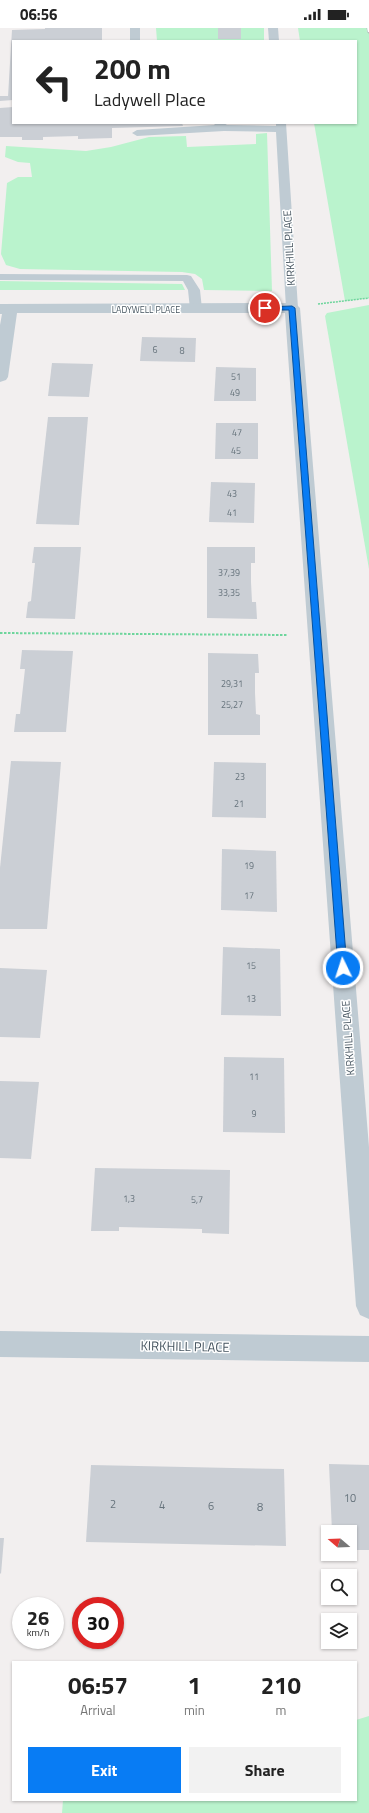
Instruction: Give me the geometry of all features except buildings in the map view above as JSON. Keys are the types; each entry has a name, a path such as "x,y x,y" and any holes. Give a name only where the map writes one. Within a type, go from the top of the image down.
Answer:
{"street":[{"name":"LADYWELL PLACE","path":"5,309 292,308"},
{"name":"KIRKHILL PLACE","path":"292,308 369,1306"},
{"path":"0,377 5,309"},
{"name":"KIRKHILL PLACE","path":"0,1344 369,1349"}],"lane":[{"path":"135,28 135,40"},
{"path":"273,28 274,40"},
{"path":"137,133 221,126 282,126"},
{"name":"KIRKHILL PLACE","path":"282,126 292,308"},
{"path":"0,277 129,279 187,278 194,290 196,309"}],"path":[{"path":"292,308 369,298"},
{"path":"0,633 317,635"}],"green space":[{"path":"156,28 264,28 264,40 157,40"},
{"path":"298,28 369,28 369,298 345,301 314,124 357,124 357,40 300,40"},
{"path":"267,133 272,291 204,290 202,279 195,274 182,272 20,269 6,265 1,254 7,183 18,177 32,177 30,163 18,162 5,157 6,146 86,151 111,147 149,137 186,136 187,147 256,144 256,134"},
{"path":"0,281 182,284 185,290 0,290"},
{"path":"369,305 369,569 325,316 327,313"},
{"path":"369,1716 369,1813 62,1813 63,1801 357,1801 357,1720"}],"railway":[{"path":"368,28 369,32"}],"route":[{"path":"265,308 292,308 343,968"}]}
